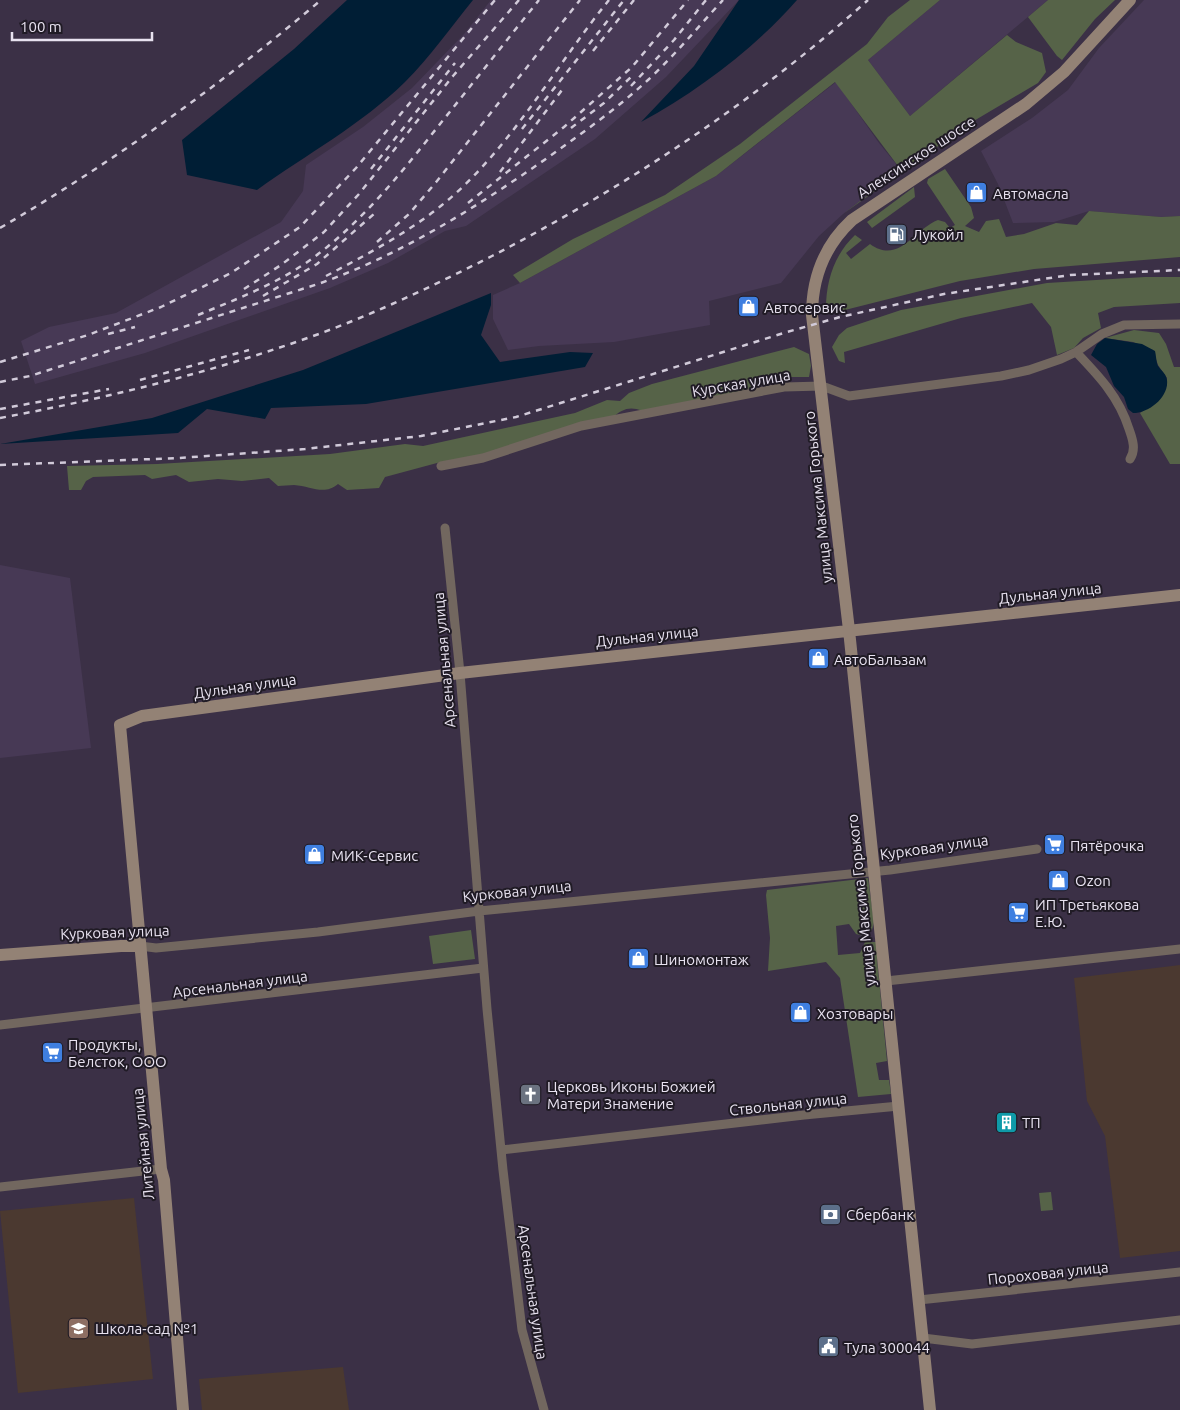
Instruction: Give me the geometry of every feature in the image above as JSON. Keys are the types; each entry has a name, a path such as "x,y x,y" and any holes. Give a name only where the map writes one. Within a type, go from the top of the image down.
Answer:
{"street":[{"name":"Алексинское шоссе","path":"822,386 812,315 813,292 820,263 835,236 869,207 1026,104 1064,72 1130,0"},
{"name":"Курская улица","path":"441,466 483,458 581,426 784,387 822,386 848,396 1001,376 1029,370 1076,352 1102,334 1124,325 1180,324"},
{"path":"1076,352 1110,388 1123,410 1134,449 1130,459"},
{"name":"улица Максима Горького","path":"822,386 930,1410"},
{"name":"Арсенальная улица","path":"445,528 460,673 483,968 501,1150 522,1330 544,1410"},
{"name":"Дульная улица","path":"120,725 142,716 460,673 1180,595"},
{"name":"Литейная улица","path":"120,725 161,1170 164,1180 183,1410"},
{"name":"Курковая улица","path":"0,955 121,946 164,947 318,932 479,910 874,871 1037,850"},
{"path":"886,981 1180,948"},
{"name":"Арсенальная улица","path":"0,1025 146,1010 483,968"},
{"name":"Ствольная улица","path":"501,1150 899,1106"},
{"path":"0,1187 161,1170"},
{"name":"Пороховая улица","path":"919,1300 1180,1272"},
{"path":"923,1338 972,1344 1180,1320"}],"shaded area":[{"path":"491,0 739,0 666,77 595,139 466,226 445,231 388,263 330,288 145,353 35,384 21,341 49,327 116,313 281,222 303,191 306,165 363,127 412,88 464,34"},
{"path":"940,0 1048,0 910,116 868,60"},
{"path":"1144,0 1180,0 1180,216 1161,217 1089,211 1054,222 1013,223 998,184 981,151 1032,118 1068,90 1099,48"},
{"path":"836,82 879,143 901,170 843,214 819,236 781,283 709,301 710,325 614,342 539,346 508,350 493,319 493,295 520,283 716,176"},
{"path":"0,565 70,578 91,748 0,758"},
{"path":"1180,965 1180,1251 1120,1258 1105,1136 1087,1101 1074,978"},
{"name":"Школа-сад №1","path":"134,1198 153,1379 18,1393 0,1211"},
{"path":"343,1367 349,1410 202,1410 199,1379"}],"green space":[{"path":"910,0 940,0 868,60 910,116 1007,35 1016,42 1042,53 1046,72 1038,83 972,122 843,214 901,170 835,82 716,176 520,283 513,275 573,239 665,195 740,144 867,44 888,17"},
{"path":"1048,0 1115,0 1095,19 1062,60 1028,17"},
{"path":"945,169 971,207 974,218 965,226 979,232 986,221 999,219 1006,237 1024,234 1056,223 1077,225 1089,211 1161,217 1180,216 1180,257 1034,269 960,281 837,312 826,309 826,299 833,269 842,251 855,235 862,240 846,253 851,259 870,244 889,251 898,248 938,220 945,222 950,228 955,225 927,183 928,179"},
{"path":"914,187 915,197 872,228 867,222"},
{"path":"1145,277 1180,277 1180,303 1114,307 1098,313 1101,328 1083,338 1074,348 1057,355 1051,327 1032,303 961,318 844,352 845,363 839,361 832,347 839,335 847,328 901,310 1047,283"},
{"path":"1134,330 1159,333 1166,344 1174,367 1180,367 1180,464 1170,464 1140,413 1160,399 1167,385 1167,378 1158,365 1153,350 1133,342 1105,338"},
{"path":"794,347 809,354 811,366 809,377 791,377 734,393 642,411 626,409 612,418 482,455 437,463 385,477 379,488 347,490 338,484 333,488 322,490 294,485 278,486 269,478 242,481 218,479 189,482 176,475 152,479 145,475 93,477 86,481 81,490 69,490 67,466 157,464 330,454 405,444 423,446 575,413 607,400 620,401 629,393 652,384"},
{"path":"868,878 874,922 872,930 864,936 856,934 849,924 836,926 838,955 860,953 865,942 877,942 887,1061 876,1063 879,1080 889,1080 891,1094 858,1097 840,978 826,962 768,971 770,938 766,895 767,890"},
{"path":"471,930 475,959 433,964 429,936"},
{"path":"1051,1192 1053,1210 1041,1211 1039,1193"}],"water":[{"path":"347,0 473,0 423,62 388,98 352,126 257,190 187,175 182,140 294,49"},
{"path":"739,0 797,0 763,35 724,68 683,97 641,122 694,66"},
{"path":"491,293 491,305 481,335 500,362 570,352 593,353 585,367 366,404 271,408 265,419 207,409 178,433 0,444 152,418 303,370"},
{"path":"1105,338 1142,344 1155,351 1158,365 1167,380 1165,392 1157,403 1139,412 1133,413 1128,409 1124,397 1114,386 1106,367 1091,355 1097,344"}],"railway":[{"path":"0,228 84,176 165,121 245,62 321,0"},
{"path":"0,362 88,335 161,307 231,273 300,227 356,168 495,0"},
{"path":"244,289 281,265 324,232 359,194 453,76 519,0"},
{"path":"198,315 257,290 300,267 349,228 411,160 539,0"},
{"path":"377,242 409,214 437,181 580,0"},
{"path":"326,276 409,229 455,194 477,172 517,125 609,0"},
{"path":"522,129 624,0"},
{"path":"593,51 634,0"},
{"path":"468,203 564,127 632,67 688,0"},
{"path":"631,86 674,40 706,0"},
{"path":"0,382 30,376 318,284 348,273 405,246 487,198 540,163 609,113 658,70 723,0"},
{"path":"0,418 76,403 225,365 349,323 445,280 592,201 688,140 781,73 868,0"},
{"path":"371,169 455,63"},
{"path":"571,128 604,103 633,75"},
{"path":"500,172 565,86"},
{"path":"263,296 317,264 375,213"},
{"path":"0,465 179,458 305,449 421,436 516,417 787,332 840,317 944,294 1070,275 1180,270"},
{"path":"108,334 135,327"},
{"path":"140,380 249,350"},
{"path":"0,409 109,389"}],"place":[{"name":"Автомасла","path":"977,193"},
{"name":"Лукойл","path":"896,234"},
{"name":"Автосервис","path":"748,307"},
{"name":"АвтоБальзам","path":"818,659"},
{"name":"Пятёрочка","path":"1054,845"},
{"name":"МИК-Сервис","path":"315,855"},
{"name":"Ozon","path":"1059,880"},
{"name":"ИП Третьякова Е.Ю.","path":"1019,913"},
{"name":"Шиномонтаж","path":"638,959"},
{"name":"Хозтовары","path":"801,1013"},
{"name":"Продукты, Белсток, ООО","path":"52,1053"},
{"name":"Церковь Иконы Божией Матери Знамение","path":"531,1095"},
{"name":"ТП","path":"1006,1122"},
{"name":"Сбербанк","path":"830,1214"},
{"name":"Школа-сад №1","path":"79,1328"},
{"name":"Тула 300044","path":"828,1347"}]}
